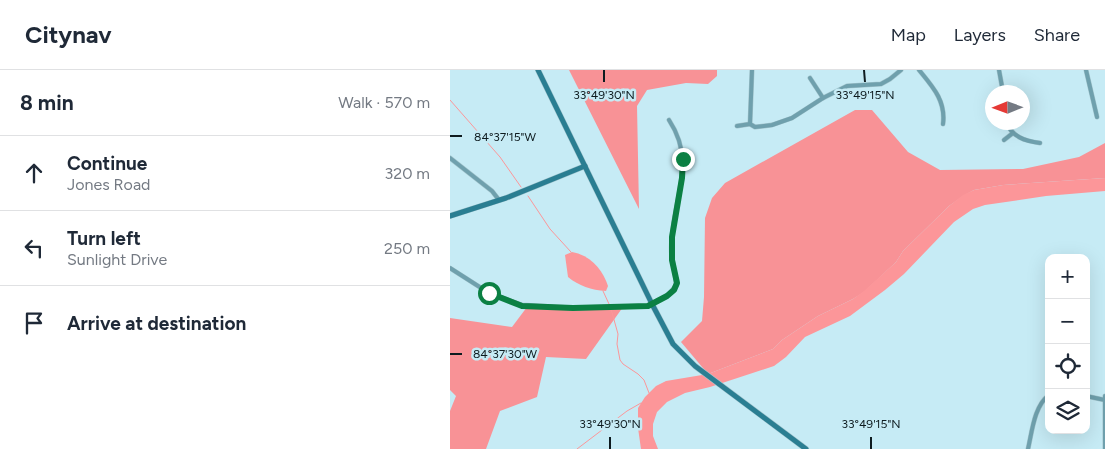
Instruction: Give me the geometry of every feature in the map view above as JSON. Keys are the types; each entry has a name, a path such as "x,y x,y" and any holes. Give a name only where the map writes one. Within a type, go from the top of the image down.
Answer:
{"street":[{"path":"538,70 673,344 695,366 806,449"},
{"path":"750,124 752,70"},
{"path":"737,126 750,124 755,127 792,118 823,98 847,86 881,84 901,70"},
{"path":"919,70 942,102 943,124"},
{"path":"999,70 1001,85"},
{"path":"1086,70 1097,117"},
{"path":"810,78 823,98"},
{"path":"450,268 489,293 522,306 573,308 629,307 652,304 674,290 677,283 672,260 672,237 683,167 680,144 669,120"},
{"path":"1010,130 1012,133 1025,140 1040,143"},
{"path":"1004,140 1012,133"},
{"path":"450,158 492,191 499,201"},
{"path":"450,216 499,201 585,166"},
{"path":"1105,396 1105,449"},
{"path":"1090,397 1105,400"},
{"path":"1028,449 1037,410 1045,398"}],"shaded area":[{"path":"569,70 717,70 717,76 708,84 686,83 647,90 637,106 639,209"},
{"path":"855,110 872,110 908,152 940,170 1023,169 1079,157 1105,143 1105,178 1003,185 974,190 949,206 903,251 896,262 864,292 818,316 782,340 773,349 708,374 681,342 702,321 705,218 712,198 725,183"},
{"path":"1105,178 1105,191 1046,196 985,205 973,209 954,222 904,274 885,290 850,316 805,337 786,357 774,366 710,387 685,393 667,402 657,412 653,424 653,436 658,449 641,449 638,408 645,397 656,386 666,381 708,374 773,349 782,340 818,316 853,299 864,291 896,262 903,251 949,206 963,195 974,190 1003,185"},
{"path":"572,252 585,256 595,264 603,274 608,286 606,291 586,287 568,277 565,255"},
{"path":"527,307 623,307 586,359 546,357 537,397 500,411 486,449 450,449 450,411 456,396 450,390 450,318 512,327"}],"waterway":[{"path":"450,100 500,157 521,187"},
{"path":"528,196 550,229 571,252"},
{"path":"603,291 609,304"},
{"path":"611,309 618,334 617,344 620,360 644,380 649,393"},
{"path":"577,449 627,411 641,403"}],"route":[{"path":"489,293 522,306 573,308 648,306 667,296 674,290 677,283 672,260 672,237 682,178 683,159"}]}
